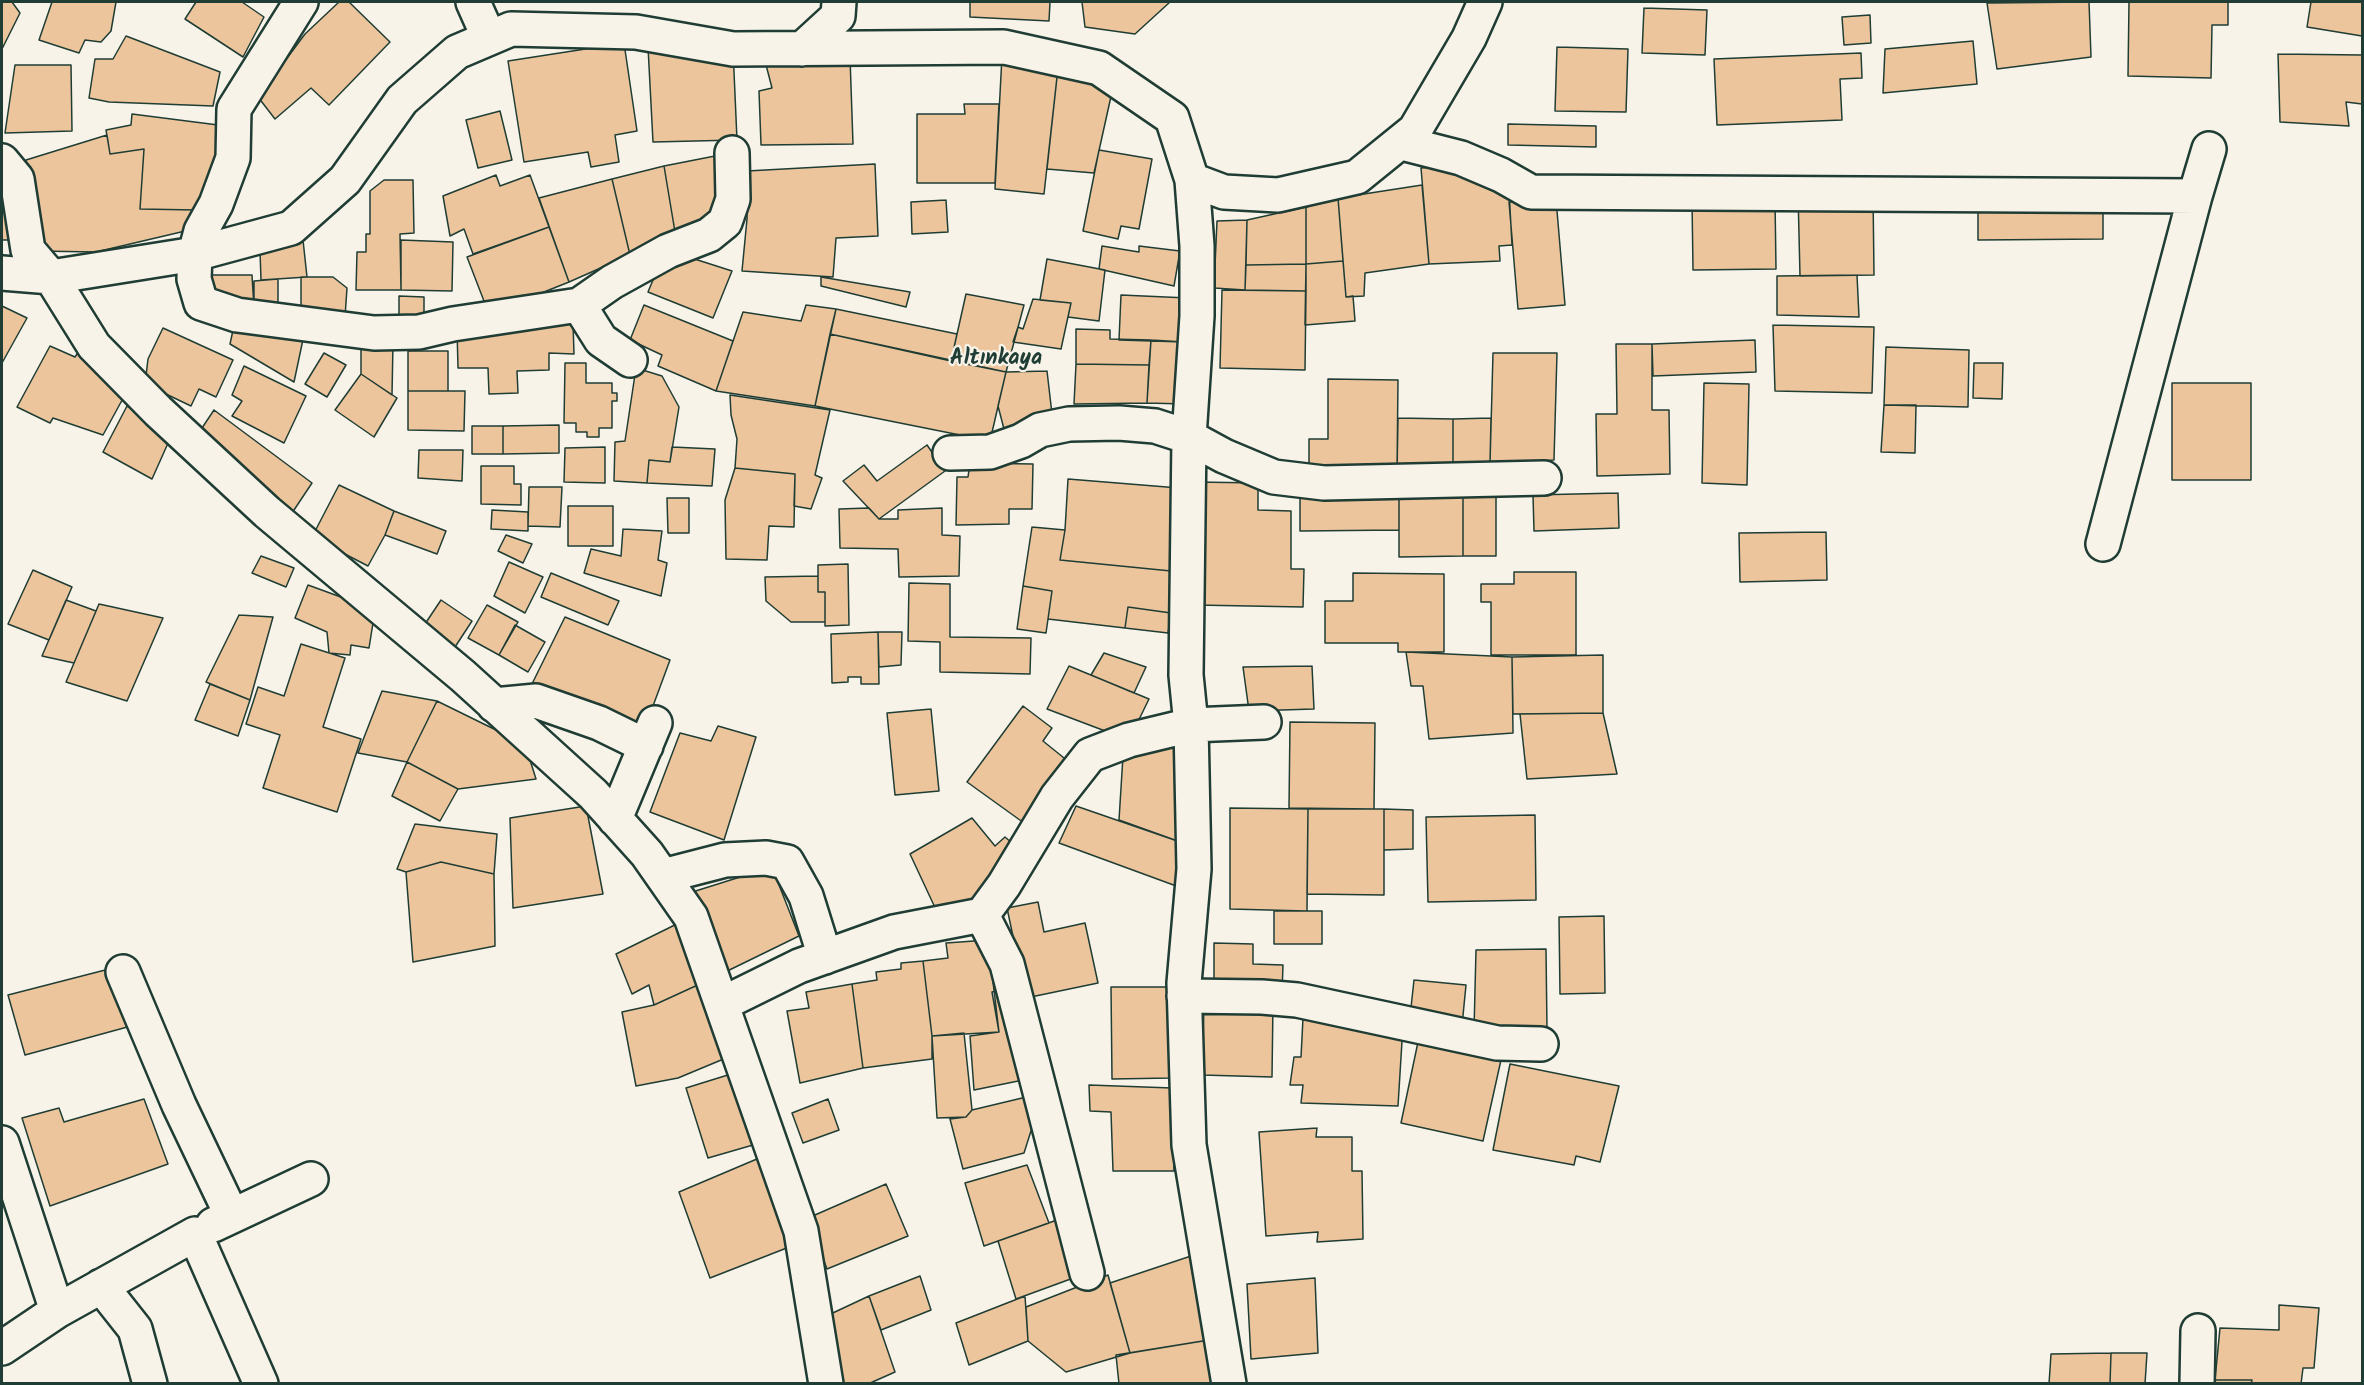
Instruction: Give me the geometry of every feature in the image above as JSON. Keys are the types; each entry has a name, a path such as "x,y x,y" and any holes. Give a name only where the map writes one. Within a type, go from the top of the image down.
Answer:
{"street":[{"path":"301,2 234,109 233,158 216,204 201,231 195,254 194,279 201,303 237,315 374,333 419,332 453,324 579,305 612,282 668,251 709,236 725,222 733,199 732,153"},
{"path":"473,2 489,38"},
{"path":"802,49 838,16 839,2"},
{"path":"1192,180 1224,192 1278,195 1357,177 1402,143 1415,130 1469,38 1485,2"},
{"path":"2,273 51,278 195,254 291,228 345,180 402,100 457,52 511,29 636,32 734,49 1004,47 1099,68 1172,118 1192,180 1197,246 1197,316 1189,437 1186,675 1191,725 1194,868 1184,996 1189,1145 1229,1383"},
{"path":"1402,143 1461,158 1501,175 1531,192 2195,196"},
{"path":"2103,544 2209,149"},
{"path":"2,161 17,179 28,250 51,278 94,346 158,411 267,512 494,705 593,794 647,854 691,917 771,1153 801,1232 826,1383"},
{"path":"579,305 601,340 630,360"},
{"path":"950,453 990,452 1021,441 1040,430 1069,424 1155,426 1189,437 1224,456 1274,477 1324,483 1544,478"},
{"path":"494,705 536,701 599,723 650,734 615,819"},
{"path":"722,1004 799,966 894,932 982,915 1004,885 1057,797 1090,756 1129,740 1191,725 1264,722"},
{"path":"663,876 725,860 766,858 787,862 806,896 825,957"},
{"path":"982,915 1007,964 1086,1273"},
{"path":"123,972 179,1105 232,1216"},
{"path":"1184,996 1297,1000 1497,1043 1541,1044"},
{"path":"2,1143 57,1311"},
{"path":"2,1348 57,1311 195,1233 311,1179"},
{"path":"195,1233 261,1383"},
{"path":"101,1286 135,1329 150,1383"},
{"path":"2197,1383 2198,1331"}],"building":[{"path":"2,2 12,2 20,13 2,49"},
{"path":"52,2 116,2 111,31 101,42 85,40 79,53 39,40"},
{"path":"196,2 242,2 264,17 243,57 185,19"},
{"path":"339,2 349,2 390,42 329,105 311,88 275,119 258,97 305,34"},
{"path":"970,2 1050,2 1049,21 970,17"},
{"path":"1082,2 1170,2 1135,34 1085,27"},
{"path":"2089,2 2091,57 1997,69 1987,3"},
{"path":"2129,2 2228,2 2228,25 2212,25 2211,78 2128,76"},
{"path":"2311,2 2362,2 2362,36 2307,27"},
{"path":"1644,8 1707,10 1705,55 1642,53"},
{"path":"1870,15 1871,43 1844,45 1842,17"},
{"path":"126,36 220,72 213,106 109,102 89,98 95,59 113,59"},
{"path":"1973,41 1977,84 1883,93 1885,49"},
{"path":"624,43 637,131 615,135 619,162 591,167 588,152 524,162 508,61"},
{"path":"648,47 733,49 737,140 653,142"},
{"path":"1557,47 1628,49 1626,112 1555,111"},
{"path":"1861,53 1862,78 1840,79 1842,120 1717,125 1714,59"},
{"path":"2278,54 2362,55 2362,104 2346,102 2349,126 2280,122"},
{"path":"1002,56 1059,59 1044,194 995,189"},
{"path":"850,57 853,144 761,145 759,91 772,88 765,61"},
{"path":"1059,59 1114,83 1094,173 1047,169"},
{"path":"15,65 71,65 72,131 5,133"},
{"path":"964,104 999,104 995,183 917,183 917,114 965,114"},
{"path":"500,111 512,160 478,168 466,120"},
{"path":"132,114 226,126 216,204 196,210 140,209 144,149 110,154 106,130 131,125"},
{"path":"1508,124 1596,126 1596,147 1508,145"},
{"path":"107,135 110,154 144,149 140,209 196,210 198,228 96,252 38,251 26,160"},
{"path":"1099,150 1152,159 1139,229 1121,226 1118,239 1083,231"},
{"path":"715,156 722,210 676,238 664,166"},
{"path":"875,164 878,236 836,238 833,277 742,271 747,219 747,171"},
{"path":"1464,164 1509,190 1512,245 1499,246 1500,261 1429,264 1421,168"},
{"path":"664,166 676,238 630,255 612,179"},
{"path":"496,175 500,186 530,175 549,227 473,254 464,229 450,236 443,196"},
{"path":"2,178 18,240 2,240"},
{"path":"612,179 630,255 569,282 539,198"},
{"path":"384,180 413,180 414,233 400,234 401,290 356,290 357,252 366,252 366,234 370,234 370,191"},
{"path":"1422,185 1429,264 1365,273 1364,296 1346,297 1338,198"},
{"path":"1798,193 1873,193 1874,275 1800,276"},
{"path":"1978,195 2103,196 2103,239 1978,240"},
{"path":"1338,198 1343,261 1306,264 1306,207"},
{"path":"1556,199 1565,305 1518,309 1509,202"},
{"path":"1775,199 1776,269 1693,270 1692,200"},
{"path":"946,200 948,232 912,234 911,202"},
{"path":"1306,207 1306,264 1246,265 1247,220"},
{"path":"1247,220 1245,290 1214,288 1217,221"},
{"path":"549,227 569,282 489,314 467,257"},
{"path":"303,240 307,277 261,280 260,251"},
{"path":"401,240 453,242 452,291 401,290"},
{"path":"1102,246 1139,252 1139,246 1180,251 1174,286 1099,269"},
{"path":"679,254 732,271 713,318 648,292 660,263"},
{"path":"1047,259 1105,270 1099,321 1068,317 1071,303 1040,300"},
{"path":"1343,261 1346,297 1353,296 1355,321 1305,325 1306,264"},
{"path":"1306,264 1306,291 1245,290 1246,265"},
{"path":"209,275 252,275 254,308 210,298"},
{"path":"1857,275 1859,317 1777,315 1777,276"},
{"path":"301,277 333,277 347,288 345,317 301,315"},
{"path":"821,277 910,292 906,307 821,286"},
{"path":"278,279 278,307 254,308 254,281"},
{"path":"1222,290 1306,291 1305,370 1220,368"},
{"path":"966,294 1024,305 1006,372 951,361"},
{"path":"1121,295 1188,298 1184,342 1119,340"},
{"path":"399,296 424,297 424,326 399,326"},
{"path":"1033,299 1071,303 1061,349 1013,342 1018,327 1023,329"},
{"path":"644,305 733,341 716,391 658,366 662,355 630,340"},
{"path":"806,305 836,309 815,406 716,391 743,312 801,321"},
{"path":"2,306 27,318 2,363"},
{"path":"836,309 957,334 951,361 830,334"},
{"path":"235,321 305,330 294,382 230,344"},
{"path":"573,322 574,354 549,353 549,370 517,371 518,393 489,394 488,368 458,368 457,329"},
{"path":"1773,325 1874,327 1872,393 1775,391"},
{"path":"163,328 233,360 216,397 199,389 191,406 145,384 148,359"},
{"path":"1076,329 1110,330 1110,339 1151,340 1149,365 1076,364"},
{"path":"830,334 1006,372 990,441 815,406"},
{"path":"1151,340 1184,342 1184,404 1147,403"},
{"path":"1755,340 1756,372 1653,376 1652,344"},
{"path":"361,343 393,343 392,395 361,374"},
{"path":"1616,344 1652,344 1652,410 1669,410 1670,474 1597,476 1596,414 1617,414"},
{"path":"50,346 75,357 81,348 132,382 103,435 53,418 50,423 17,407"},
{"path":"1886,347 1969,350 1968,407 1884,405"},
{"path":"408,351 448,351 448,391 408,391"},
{"path":"324,353 346,365 327,397 305,384"},
{"path":"1493,353 1557,353 1554,460 1490,464"},
{"path":"565,363 586,363 586,383 612,383 612,393 617,393 617,401 612,401 612,428 599,428 599,437 587,437 587,432 576,432 576,423 564,423"},
{"path":"1974,363 2003,363 2002,399 1973,398"},
{"path":"1076,364 1149,365 1147,403 1074,404"},
{"path":"244,366 306,396 284,443 232,416 242,401 232,395"},
{"path":"636,368 662,376 679,407 670,462 649,460 647,483 614,481 615,442 625,441"},
{"path":"1047,371 1052,414 1004,429 998,406 1006,372"},
{"path":"361,374 397,398 374,437 335,410"},
{"path":"1328,379 1398,380 1397,473 1309,472 1309,439 1328,439"},
{"path":"1704,383 1749,384 1747,485 1702,483"},
{"path":"2172,383 2251,383 2251,480 2172,480"},
{"path":"408,391 465,391 464,431 408,430"},
{"path":"730,395 830,410 815,475 822,478 811,509 794,506 795,474 735,468 737,439 731,415"},
{"path":"1884,405 1916,405 1915,453 1881,452"},
{"path":"127,406 173,432 152,479 103,452"},
{"path":"214,410 312,483 290,516 196,437"},
{"path":"1398,418 1453,419 1453,473 1397,473"},
{"path":"1491,418 1490,464 1453,473 1453,419"},
{"path":"559,425 559,453 503,454 503,426"},
{"path":"472,426 503,426 503,454 472,454"},
{"path":"927,445 945,471 879,519 843,481 864,465 877,481"},
{"path":"605,447 605,483 564,482 565,448"},
{"path":"672,447 715,449 712,486 647,483 649,460 670,462"},
{"path":"419,450 463,450 462,481 418,478"},
{"path":"970,463 1033,464 1032,509 1009,509 1009,524 956,525 957,477 968,477"},
{"path":"481,466 514,466 514,484 521,484 521,505 481,504"},
{"path":"735,468 795,474 794,527 769,526 767,560 726,559 725,500"},
{"path":"1068,479 1179,488 1171,571 1060,560 1065,530"},
{"path":"1196,482 1258,483 1258,510 1291,511 1291,569 1304,569 1303,607 1195,605"},
{"path":"339,485 394,511 385,535 368,566 312,537"},
{"path":"529,487 562,487 560,527 528,526"},
{"path":"1300,493 1399,493 1399,530 1300,531"},
{"path":"1399,493 1463,494 1463,556 1399,557"},
{"path":"1618,493 1619,528 1534,531 1533,495"},
{"path":"1463,494 1496,494 1496,556 1463,556"},
{"path":"667,498 689,498 689,533 668,533"},
{"path":"568,506 613,506 613,546 568,546"},
{"path":"869,508 879,519 898,519 898,510 942,508 942,535 960,536 959,576 899,577 898,549 840,548 839,509"},
{"path":"492,510 528,512 528,531 491,529"},
{"path":"394,511 446,531 437,554 385,535"},
{"path":"1032,527 1065,530 1060,560 1171,571 1171,613 1128,607 1125,628 1048,619 1052,591 1023,586"},
{"path":"623,529 662,531 658,560 667,563 661,596 584,573 591,549 621,556"},
{"path":"1826,532 1827,580 1740,582 1739,533"},
{"path":"506,535 532,544 523,563 498,551"},
{"path":"261,556 294,568 286,587 252,573"},
{"path":"509,562 543,577 525,613 494,596"},
{"path":"848,564 849,625 825,626 825,592 818,592 818,565"},
{"path":"33,570 72,587 49,640 8,624"},
{"path":"1514,572 1576,572 1576,655 1491,655 1491,602 1481,602 1481,584 1514,584"},
{"path":"551,573 619,601 608,625 541,597"},
{"path":"1353,573 1444,574 1444,652 1398,652 1398,643 1325,643 1325,601 1353,601"},
{"path":"818,576 818,592 825,592 825,622 791,622 766,601 765,577"},
{"path":"909,583 950,584 950,637 1031,638 1030,674 940,672 940,642 908,641"},
{"path":"308,585 349,600 373,623 369,648 351,645 350,655 329,653 327,632 295,618"},
{"path":"1023,586 1052,591 1046,633 1017,629"},
{"path":"66,600 96,611 74,663 42,656"},
{"path":"441,600 472,621 455,647 423,627"},
{"path":"99,604 163,618 127,701 66,682"},
{"path":"487,605 518,622 499,655 468,638"},
{"path":"1128,607 1171,613 1168,633 1125,628"},
{"path":"239,615 273,617 250,700 206,682"},
{"path":"565,617 670,660 643,733 530,688"},
{"path":"515,625 545,642 528,672 499,655"},
{"path":"878,632 879,684 861,684 861,677 848,677 848,682 832,683 831,634"},
{"path":"878,632 902,632 901,665 879,667"},
{"path":"301,644 345,658 323,727 361,739 337,812 263,788 280,735 246,724 258,687 284,696"},
{"path":"1406,652 1512,657 1513,733 1429,739 1423,686 1411,686"},
{"path":"1104,653 1146,667 1134,693 1091,675"},
{"path":"1603,655 1603,713 1513,714 1512,657"},
{"path":"1069,666 1149,699 1129,740 1047,709"},
{"path":"1312,666 1314,709 1249,711 1243,667"},
{"path":"210,684 250,700 238,736 195,720"},
{"path":"382,691 437,701 407,762 358,753"},
{"path":"437,701 496,730 520,728 536,779 458,789 407,762"},
{"path":"1023,706 1052,728 1043,741 1069,762 1024,823 967,782"},
{"path":"931,709 939,791 895,795 887,713"},
{"path":"1603,713 1617,774 1527,779 1520,714"},
{"path":"1290,722 1375,723 1374,809 1289,808"},
{"path":"718,726 756,737 724,840 650,812 680,733 711,741"},
{"path":"1191,745 1186,844 1119,820 1123,756 1133,746"},
{"path":"407,762 458,789 440,821 392,796"},
{"path":"586,806 603,894 513,908 510,818"},
{"path":"1076,806 1186,844 1179,887 1059,843"},
{"path":"1230,808 1308,809 1307,911 1230,909"},
{"path":"1308,809 1384,809 1384,895 1307,894"},
{"path":"1384,809 1413,810 1413,849 1384,850"},
{"path":"1535,815 1536,900 1428,902 1426,817"},
{"path":"972,818 995,846 1005,837 1020,850 983,900 938,914 910,854"},
{"path":"415,824 497,834 494,874 441,862 406,872 397,869"},
{"path":"441,862 494,874 495,946 413,962 406,872"},
{"path":"772,867 799,936 713,978 686,894"},
{"path":"1038,902 1044,932 1085,923 1098,983 1026,998 1007,908"},
{"path":"1274,911 1322,911 1322,944 1274,944"},
{"path":"1604,916 1605,993 1560,994 1559,917"},
{"path":"691,917 713,978 654,1005 649,985 632,994 616,954"},
{"path":"988,940 999,1032 932,1036 923,961 948,958 946,943"},
{"path":"1214,943 1253,944 1253,964 1283,965 1282,992 1214,990"},
{"path":"1546,949 1547,1030 1474,1030 1476,950"},
{"path":"923,961 932,1036 932,1059 863,1068 852,984 877,980 876,972 901,969 901,963"},
{"path":"113,968 131,1026 25,1055 8,995"},
{"path":"713,978 738,1053 678,1078 636,1086 622,1012 654,1005"},
{"path":"1414,980 1466,985 1461,1036 1409,1026"},
{"path":"852,984 863,1068 800,1083 787,1011 809,1008 806,992"},
{"path":"1013,987 1038,1077 974,1090 970,1036 999,1032 992,992"},
{"path":"1111,987 1171,987 1171,1078 1112,1079"},
{"path":"1204,1002 1273,1003 1272,1077 1202,1075"},
{"path":"1303,1018 1403,1025 1398,1106 1301,1103 1303,1085 1290,1085 1294,1057 1301,1057"},
{"path":"964,1033 972,1110 966,1117 937,1118 932,1036"},
{"path":"1418,1042 1501,1060 1483,1141 1401,1123"},
{"path":"1510,1064 1619,1086 1600,1162 1576,1156 1574,1165 1493,1150"},
{"path":"731,1074 753,1145 708,1158 686,1088"},
{"path":"1089,1085 1172,1088 1174,1171 1113,1171 1111,1112 1090,1111"},
{"path":"1043,1093 1024,1153 963,1169 950,1119 966,1117 972,1110"},
{"path":"144,1099 168,1164 50,1206 22,1118 59,1108 64,1122"},
{"path":"828,1099 839,1130 803,1143 792,1113"},
{"path":"1317,1128 1316,1137 1352,1137 1352,1171 1362,1171 1363,1239 1317,1242 1318,1232 1266,1236 1259,1132"},
{"path":"771,1153 802,1242 710,1278 679,1192"},
{"path":"1027,1165 1049,1223 984,1246 965,1183"},
{"path":"886,1184 908,1236 827,1269 808,1218"},
{"path":"1071,1215 1087,1273 1016,1299 998,1241"},
{"path":"1194,1255 1215,1339 1130,1353 1110,1283"},
{"path":"1108,1275 1130,1353 1066,1372 1028,1341 1026,1307"},
{"path":"920,1276 931,1310 881,1330 869,1296"},
{"path":"1315,1278 1318,1353 1251,1359 1247,1284"},
{"path":"869,1296 895,1372 868,1384 842,1384 820,1319"},
{"path":"1025,1296 1028,1341 969,1365 956,1323"},
{"path":"2279,1305 2319,1308 2314,1368 2303,1368 2301,1384 2251,1384 2252,1380 2215,1380 2220,1328 2279,1330"},
{"path":"1215,1339 1223,1384 1119,1384 1116,1355"},
{"path":"2111,1353 2147,1353 2145,1384 2110,1384"},
{"path":"2111,1353 2110,1384 2049,1384 2051,1354"},
{"path":"2215,1380 2252,1380 2251,1384 2215,1384"}],"district":[{"name":"Altınkaya","path":"996,360"}]}
